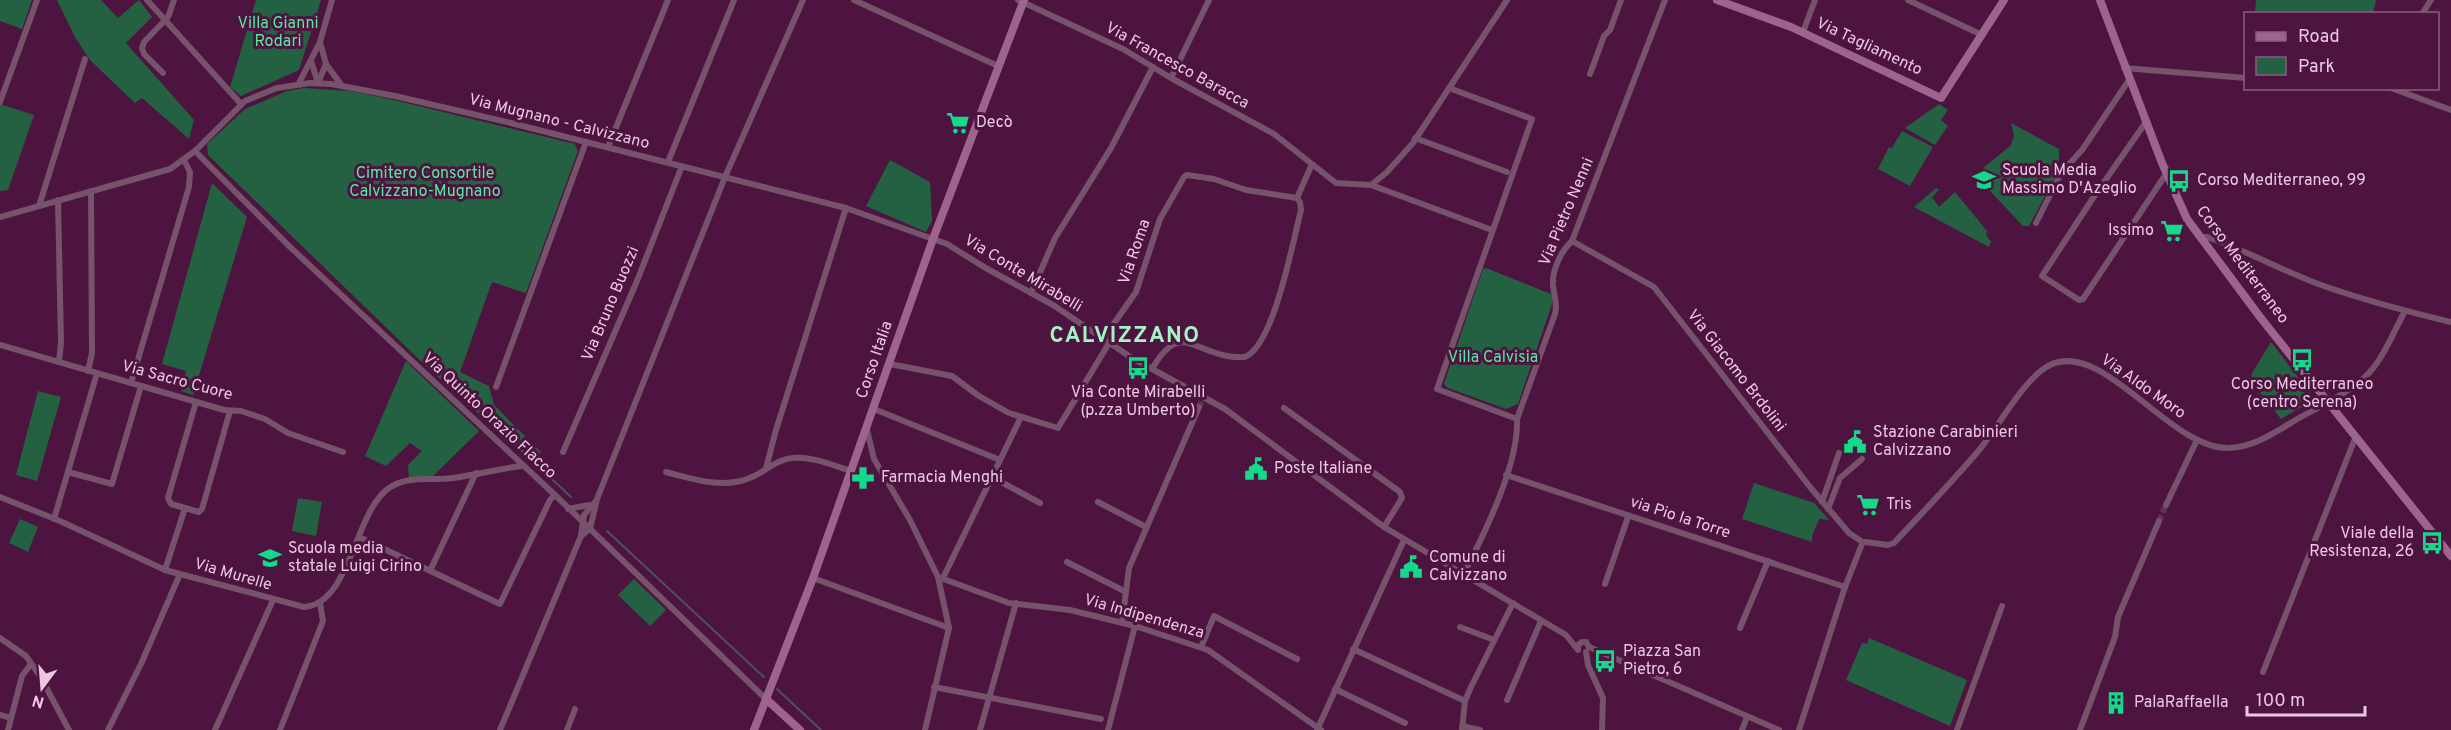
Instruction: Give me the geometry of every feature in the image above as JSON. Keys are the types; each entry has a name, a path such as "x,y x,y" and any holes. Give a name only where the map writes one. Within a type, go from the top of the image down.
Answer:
{"main road":[{"name":"Via Tagliamento","path":"1717,0 1803,32 1941,98 1982,34"},
{"path":"1982,34 2004,0"},
{"name":"Corso Mediterraneo","path":"2100,0 2124,68 2183,211 2200,237 2451,556"},
{"name":"Corso Italia","path":"754,730 813,578 933,239 1021,1"},
{"path":"766,699 800,730"}],"street":[{"path":"0,102 37,0"},
{"path":"147,0 242,104"},
{"path":"163,73 144,54 142,48 144,42 166,20 174,0"},
{"path":"299,83 320,42 332,0"},
{"path":"608,147 668,0"},
{"path":"668,162 734,0"},
{"path":"500,730 581,536 582,522 597,499 725,177 803,0"},
{"path":"854,0 998,66"},
{"path":"1171,78 1209,0"},
{"path":"1371,185 1387,172 1415,138 1507,0"},
{"path":"1590,74 1621,0"},
{"name":"Via Pietro Nenni","path":"1464,573 1491,516 1506,475 1518,433 1517,419 1555,314 1557,307 1553,277 1562,252 1572,241 1665,0"},
{"path":"1803,32 1815,0"},
{"path":"1908,0 1982,34"},
{"name":"Via Francesco Baracca","path":"1021,1 1123,49 1274,134 1336,183 1371,185 1492,230"},
{"path":"320,42 326,64 342,86"},
{"path":"39,206 85,59"},
{"path":"311,61 318,83"},
{"path":"318,83 326,64"},
{"path":"1031,293 1055,238 1112,148 1153,67"},
{"path":"2124,68 2244,78"},
{"path":"2036,223 2061,173 2082,150 2129,80"},
{"name":"Via Mugnano - Calvizzano","path":"0,217 160,173 195,151 242,104 277,88 299,83 318,83 342,86 668,162 846,208 933,239"},
{"path":"1449,88 1532,119 1510,174 1437,389 1517,419"},
{"path":"2396,90 2451,110"},
{"path":"2146,122 2042,276 2079,300 2084,299 2166,174"},
{"path":"1415,138 1510,174"},
{"path":"496,387 586,142"},
{"name":"Via Quinto Orazio Flacco","path":"195,151 296,253 555,495 766,699"},
{"path":"131,383 189,187 190,172 184,160"},
{"path":"1152,369 1166,348 1183,342 1194,343 1224,356 1243,357 1254,350 1274,311 1290,260 1301,210 1297,198 1312,164"},
{"name":"Via Bruno Buozzi","path":"563,452 682,166"},
{"name":"Via Roma","path":"1103,339 1136,292 1160,219 1184,177 1187,175 1214,179 1246,190 1297,198"},
{"path":"88,371 92,353 91,191"},
{"path":"58,200 61,342 59,362"},
{"path":"766,468 846,208"},
{"path":"2200,237 2207,237 2243,250 2313,281 2405,311 2451,322"},
{"name":"Via Conte Mirabelli","path":"933,239 947,244 1031,293 1202,401 1253,428 1384,528 1464,573 1571,639 1578,650"},
{"name":"Via Giacomo Brdolini","path":"1572,241 1654,287 1822,502 1849,533 1863,542"},
{"name":"Via Aldo Moro","path":"1863,542 1887,545 1894,543 1979,450 2030,382 2050,365 2072,361 2096,368 2197,440 2212,446 2228,448 2249,445 2329,402 2364,378 2373,368 2405,311"},
{"path":"890,364 952,376 979,396 1009,413 1058,429 1109,343"},
{"name":"Via Sacro Cuore","path":"0,345 196,402 230,411 241,411 268,420 288,433 342,452"},
{"path":"54,519 97,373"},
{"path":"68,472 112,484 141,386"},
{"path":"1122,623 1129,568 1202,401"},
{"path":"196,402 168,498 171,504 199,512 202,509 230,411"},
{"path":"1284,408 1400,492 1402,498 1384,528"},
{"path":"874,409 1000,460"},
{"path":"940,577 1021,417"},
{"path":"867,430 874,459 940,577 949,628 925,730"},
{"path":"2263,672 2356,436"},
{"path":"2166,505 2197,440"},
{"path":"1822,502 1839,453"},
{"path":"666,472 719,483 750,479 766,468 794,458 814,460 852,471"},
{"path":"1828,509 1840,478 1862,459"},
{"path":"280,730 323,621 320,603 342,572 379,498 394,484 406,480 443,479 521,465"},
{"path":"430,571 476,473"},
{"name":"via Pio la Torre","path":"1506,475 1845,587"},
{"path":"992,477 1040,503"},
{"path":"359,537 500,604 550,500 555,495"},
{"name":"Via Murelle","path":"0,498 54,519 165,570 303,607 320,603"},
{"path":"1098,502 1146,527"},
{"path":"568,509 591,507"},
{"path":"581,536 590,530 591,507"},
{"path":"165,570 185,508"},
{"path":"1605,584 1629,516"},
{"path":"2080,730 2115,637 2118,617 2160,521"},
{"path":"1318,729 1404,540"},
{"path":"1799,730 1845,587 1863,542"},
{"path":"1740,628 1767,561"},
{"path":"1067,562 1126,592"},
{"path":"108,730 141,664 180,574"},
{"name":"Via Indipendenza","path":"940,577 1009,603 1070,610 1135,626 1201,647 1236,669 1318,729"},
{"path":"813,578 949,628"},
{"path":"215,730 273,600"},
{"path":"980,730 1016,603"},
{"path":"1480,730 1462,728 1465,701 1513,603"},
{"path":"1957,730 2002,606"},
{"path":"1201,647 1214,616 1298,659"},
{"path":"1507,700 1541,621"},
{"path":"1108,730 1135,626"},
{"path":"1460,627 1494,640"},
{"path":"0,638 20,650 31,664 69,730"},
{"path":"1602,730 1603,698 1588,665 1587,649 1587,644 1582,642 1578,645 1578,650 1587,649 1779,730"},
{"path":"1353,649 1465,701"},
{"path":"8,730 22,676 31,664"},
{"path":"934,687 1101,719"},
{"path":"1335,690 1405,723"},
{"path":"567,730 574,709"},
{"path":"0,715 11,718"},
{"path":"1742,730 1747,717"}],"green space":[{"path":"0,0 32,0 22,29 0,21"},
{"path":"57,0 101,0 118,18 139,0 152,17 126,43 194,120 189,139 142,98 135,103 90,60 75,37"},
{"name":"Villa Gianni Rodari","path":"256,0 321,0 299,70 241,96 230,87"},
{"path":"2256,0 2376,0 2373,12 2255,12"},
{"name":"Cimitero Consortile Calvizzano-Mugnano","path":"304,88 350,91 390,99 575,144 578,151 526,293 492,282 460,372 489,386 494,405 541,452 532,462 428,368 208,155 207,144 245,109 287,91"},
{"path":"0,104 34,115 8,190 0,191"},
{"path":"1939,104 1948,110 1941,120 1948,126 1935,145 1905,128"},
{"path":"2011,123 2059,149 2059,170 2029,226 2023,226 1975,175 2011,145 2014,136"},
{"path":"1902,131 1933,147 1910,186 1878,169 1889,147 1892,148"},
{"path":"890,160 930,182 932,221 926,232 866,206"},
{"path":"212,183 247,217 193,395 181,391 186,371 162,364"},
{"path":"1936,188 1939,190 1932,197 1939,207 1955,192 1987,231 1986,235 1991,242 1989,247 1914,207"},
{"name":"Villa Calvisia","path":"1486,268 1551,294 1553,301 1518,404 1506,409 1448,388 1444,384 1483,269"},
{"path":"2271,342 2315,399 2281,419 2251,381 2252,373"},
{"path":"406,361 479,431 429,480 409,480 408,465 422,451 410,443 386,466 365,456"},
{"path":"38,391 61,397 37,481 16,475"},
{"path":"1754,483 1814,503 1829,520 1819,519 1812,542 1742,519"},
{"path":"298,498 322,502 316,536 292,531"},
{"path":"20,519 38,527 28,552 9,543"},
{"path":"634,579 666,610 650,626 618,595"},
{"path":"1869,638 1967,680 1950,726 1846,680 1862,643 1867,644"}],"waterway":[{"path":"447,380 571,497"},
{"path":"607,531 764,677"},
{"path":"777,689 821,730"}],"tunnel":[{"path":"1199,407 1202,400"},
{"path":"2159,521 2166,505"}],"place":[{"name":"Decò","path":"958,123"},
{"name":"Scuola Media Massimo D'Azeglio","path":"1984,180"},
{"name":"Corso Mediterraneo, 99","path":"2179,181"},
{"name":"Issimo","path":"2172,231"},
{"name":"Corso Mediterraneo (centro Serena)","path":"2302,360"},
{"name":"Via Conte Mirabelli (p.zza Umberto)","path":"1138,368"},
{"name":"Stazione Carabinieri Calvizzano","path":"1855,442"},
{"name":"Poste Italiane","path":"1256,469"},
{"name":"Farmacia Menghi","path":"863,478"},
{"name":"Tris","path":"1868,505"},
{"name":"Viale della Resistenza, 26","path":"2432,543"},
{"name":"Scuola media statale Luigi Cirino","path":"270,558"},
{"name":"Comune di Calvizzano","path":"1411,567"},
{"name":"Piazza San Pietro, 6","path":"1605,661"},
{"name":"PalaRaffaella","path":"2116,703"}],"district":[{"name":"CALVIZZANO","path":"1125,336"}]}
